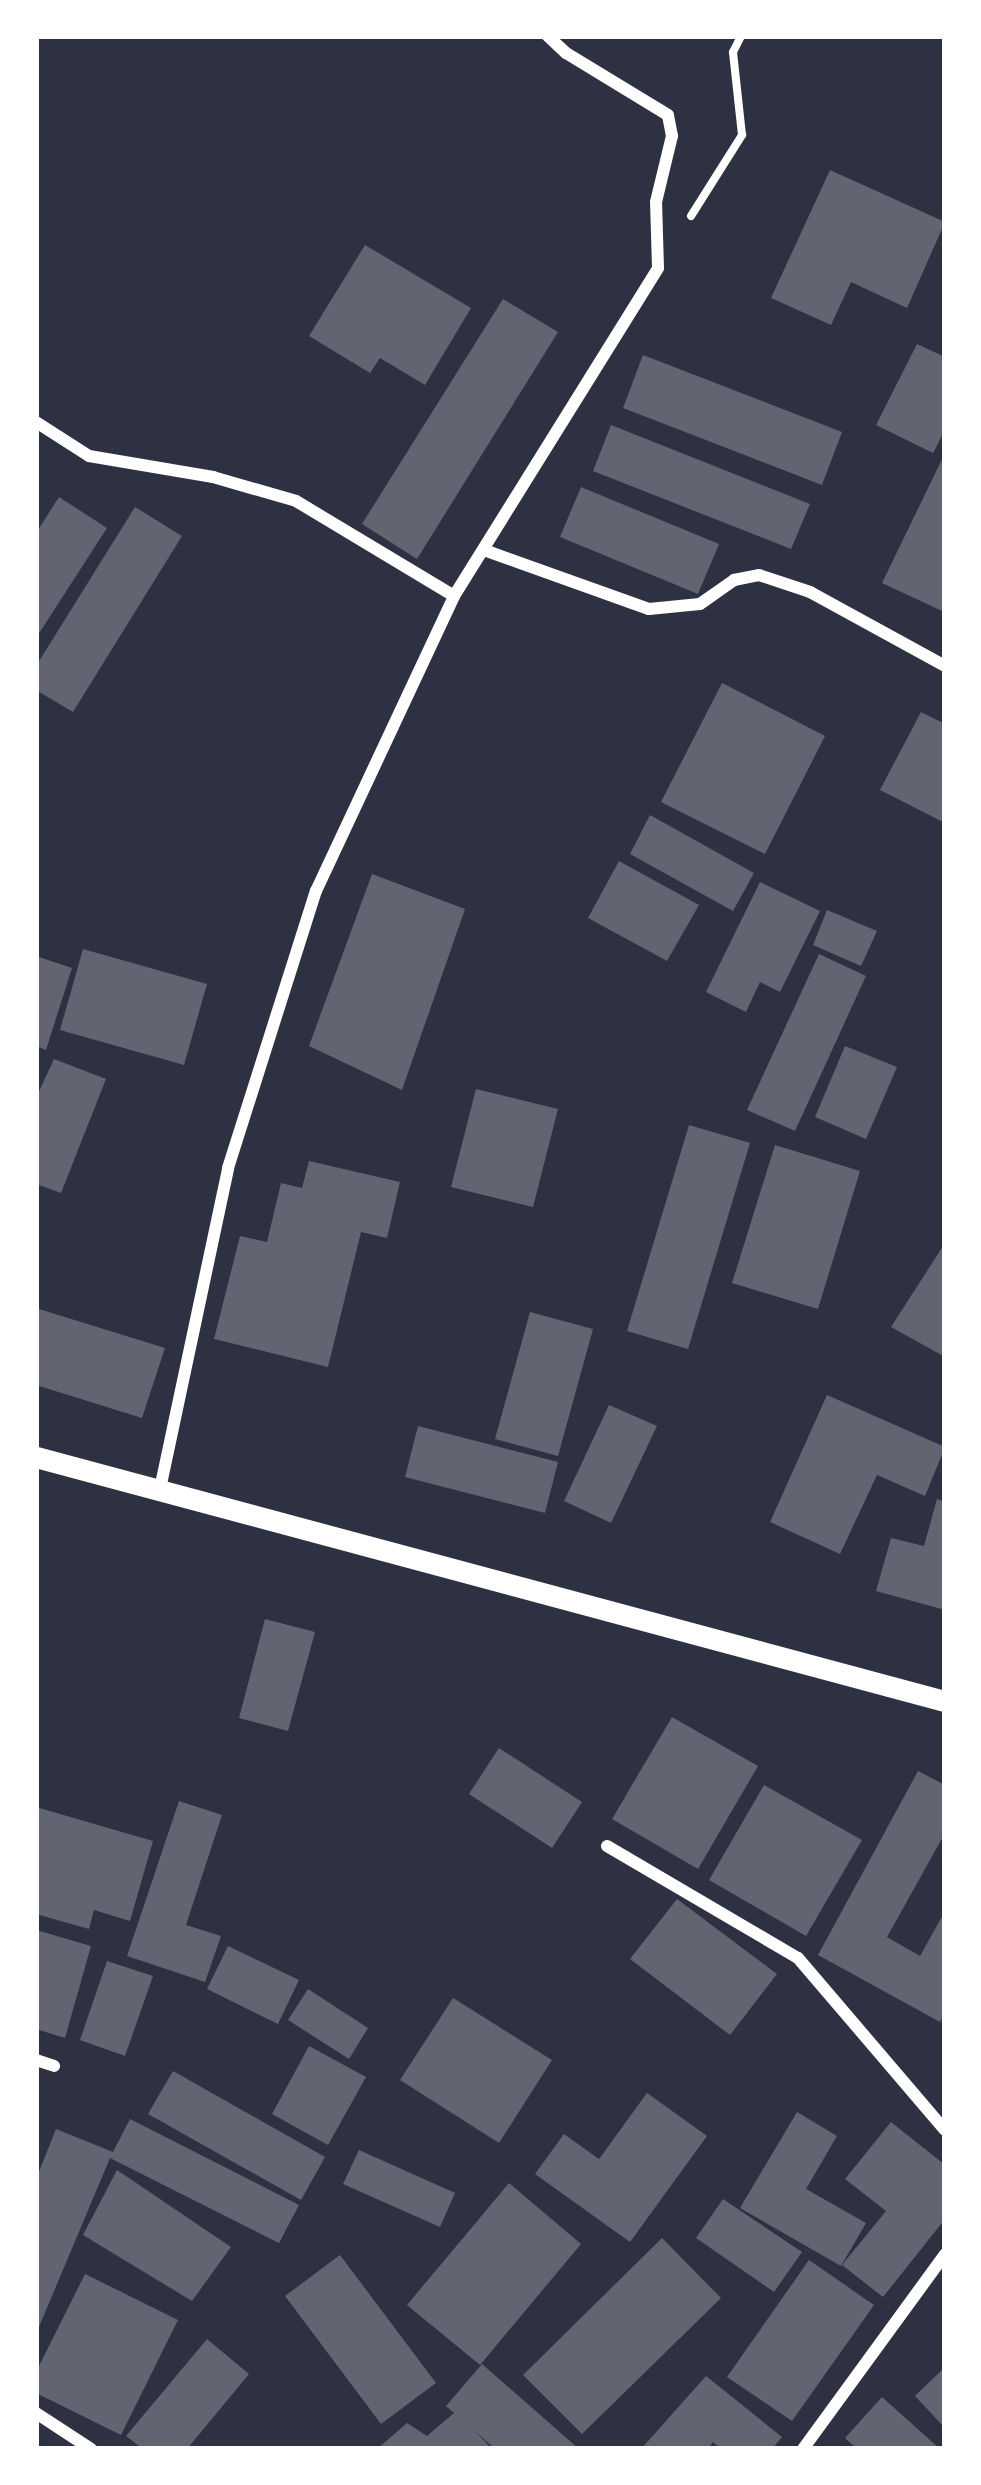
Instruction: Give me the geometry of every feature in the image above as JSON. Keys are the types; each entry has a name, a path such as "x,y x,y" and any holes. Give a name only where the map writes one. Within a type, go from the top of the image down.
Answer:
{"street":[{"path":"160,1490 229,1168 316,891 454,596 658,268 656,202 672,136 668,115 566,53 548,36"},
{"path":"36,422 89,456 213,477 296,501 454,596"},
{"path":"484,550 649,609 700,604 734,580 759,575 810,592 945,666"},
{"path":"36,1457 945,1701"},
{"path":"607,1846 798,1958 945,2130"},
{"path":"36,2060 54,2066"},
{"path":"803,2449 945,2254"},
{"path":"36,2414 91,2449"}],"path":[{"path":"658,268 742,135 734,52 742,36"}],"building":[{"path":"830,170 945,222 907,308 851,282 831,325 771,298"},
{"path":"365,245 471,308 425,385 380,358 370,373 309,336"},
{"path":"503,299 558,332 417,559 362,524"},
{"path":"917,344 945,357 945,430 933,453 876,425"},
{"path":"643,355 842,432 822,485 623,408"},
{"path":"611,425 810,504 791,549 593,471"},
{"path":"945,453 945,606 942,611 882,583"},
{"path":"581,487 719,544 698,594 560,537"},
{"path":"59,497 107,528 36,638 36,533"},
{"path":"135,507 182,536 73,712 36,690 36,666"},
{"path":"722,683 825,736 765,854 661,802"},
{"path":"921,712 945,724 945,823 880,790"},
{"path":"650,815 754,873 733,911 630,854"},
{"path":"619,861 699,905 667,961 588,918"},
{"path":"372,874 465,909 402,1090 309,1046"},
{"path":"760,882 820,911 780,992 760,982 746,1012 706,992"},
{"path":"827,910 877,931 861,966 813,945"},
{"path":"83,949 207,984 184,1065 60,1030"},
{"path":"819,954 866,976 795,1131 747,1110"},
{"path":"36,956 72,968 46,1050 36,1046"},
{"path":"845,1046 897,1067 866,1139 815,1117"},
{"path":"54,1059 106,1079 61,1193 36,1184 36,1098"},
{"path":"476,1089 558,1109 533,1207 451,1187"},
{"path":"689,1125 750,1143 688,1349 627,1331"},
{"path":"775,1145 860,1171 818,1309 732,1283"},
{"path":"309,1161 400,1182 387,1238 361,1232 328,1367 214,1339 240,1236 267,1242 281,1183 302,1188"},
{"path":"945,1243 945,1357 891,1327"},
{"path":"39,1309 165,1348 142,1418 36,1385"},
{"path":"530,1312 593,1329 558,1456 495,1439"},
{"path":"827,1395 945,1447 925,1496 877,1475 840,1554 770,1522"},
{"path":"609,1405 657,1426 611,1523 564,1501"},
{"path":"418,1426 558,1462 545,1513 405,1477"},
{"path":"937,1499 945,1502 945,1610 876,1591 891,1538 924,1546"},
{"path":"265,1619 315,1632 288,1731 239,1718"},
{"path":"672,1717 758,1766 698,1869 612,1819"},
{"path":"499,1748 582,1802 552,1848 469,1794"},
{"path":"918,1771 945,1785 945,1833 887,1937 920,1956 945,1911 945,2013 940,2022 818,1955"},
{"path":"764,1785 862,1840 806,1936 709,1880"},
{"path":"179,1801 222,1815 186,1925 221,1936 205,1982 127,1956"},
{"path":"36,1807 153,1841 130,1921 94,1910 89,1929 36,1914"},
{"path":"677,1899 777,1974 730,2035 630,1959"},
{"path":"36,1930 91,1946 65,2038 36,2029"},
{"path":"228,1946 299,1980 278,2024 207,1989"},
{"path":"107,1961 153,1976 125,2056 80,2040"},
{"path":"308,1989 368,2028 349,2059 288,2020"},
{"path":"453,1998 552,2060 499,2143 400,2080"},
{"path":"309,2046 366,2077 328,2145 272,2114"},
{"path":"173,2071 325,2157 301,2200 148,2114"},
{"path":"647,2093 707,2136 630,2242 535,2174 564,2134 599,2159"},
{"path":"797,2112 837,2136 806,2189 866,2223 841,2266 740,2208"},
{"path":"130,2119 299,2205 279,2243 110,2158 36,2334 36,2179 56,2129 113,2152"},
{"path":"891,2122 945,2165 945,2219 883,2297 842,2265 886,2211 845,2179"},
{"path":"359,2150 455,2193 440,2227 343,2184"},
{"path":"117,2170 231,2247 192,2301 83,2235"},
{"path":"509,2183 581,2244 480,2365 407,2305"},
{"path":"723,2199 802,2252 774,2292 696,2238"},
{"path":"662,2238 721,2298 582,2434 523,2375"},
{"path":"340,2255 436,2383 381,2424 285,2296"},
{"path":"809,2260 874,2305 792,2421 727,2377"},
{"path":"85,2274 178,2320 121,2435 36,2393 36,2372"},
{"path":"207,2339 249,2374 187,2449 143,2449 126,2436"},
{"path":"482,2364 579,2449 495,2449 475,2431 492,2449 377,2449 407,2423 427,2436 454,2413 446,2406"},
{"path":"945,2367 945,2428 915,2396"},
{"path":"706,2376 782,2437 772,2449 721,2449 713,2442 708,2449 641,2449"},
{"path":"882,2397 940,2449 857,2449 845,2438"}]}
